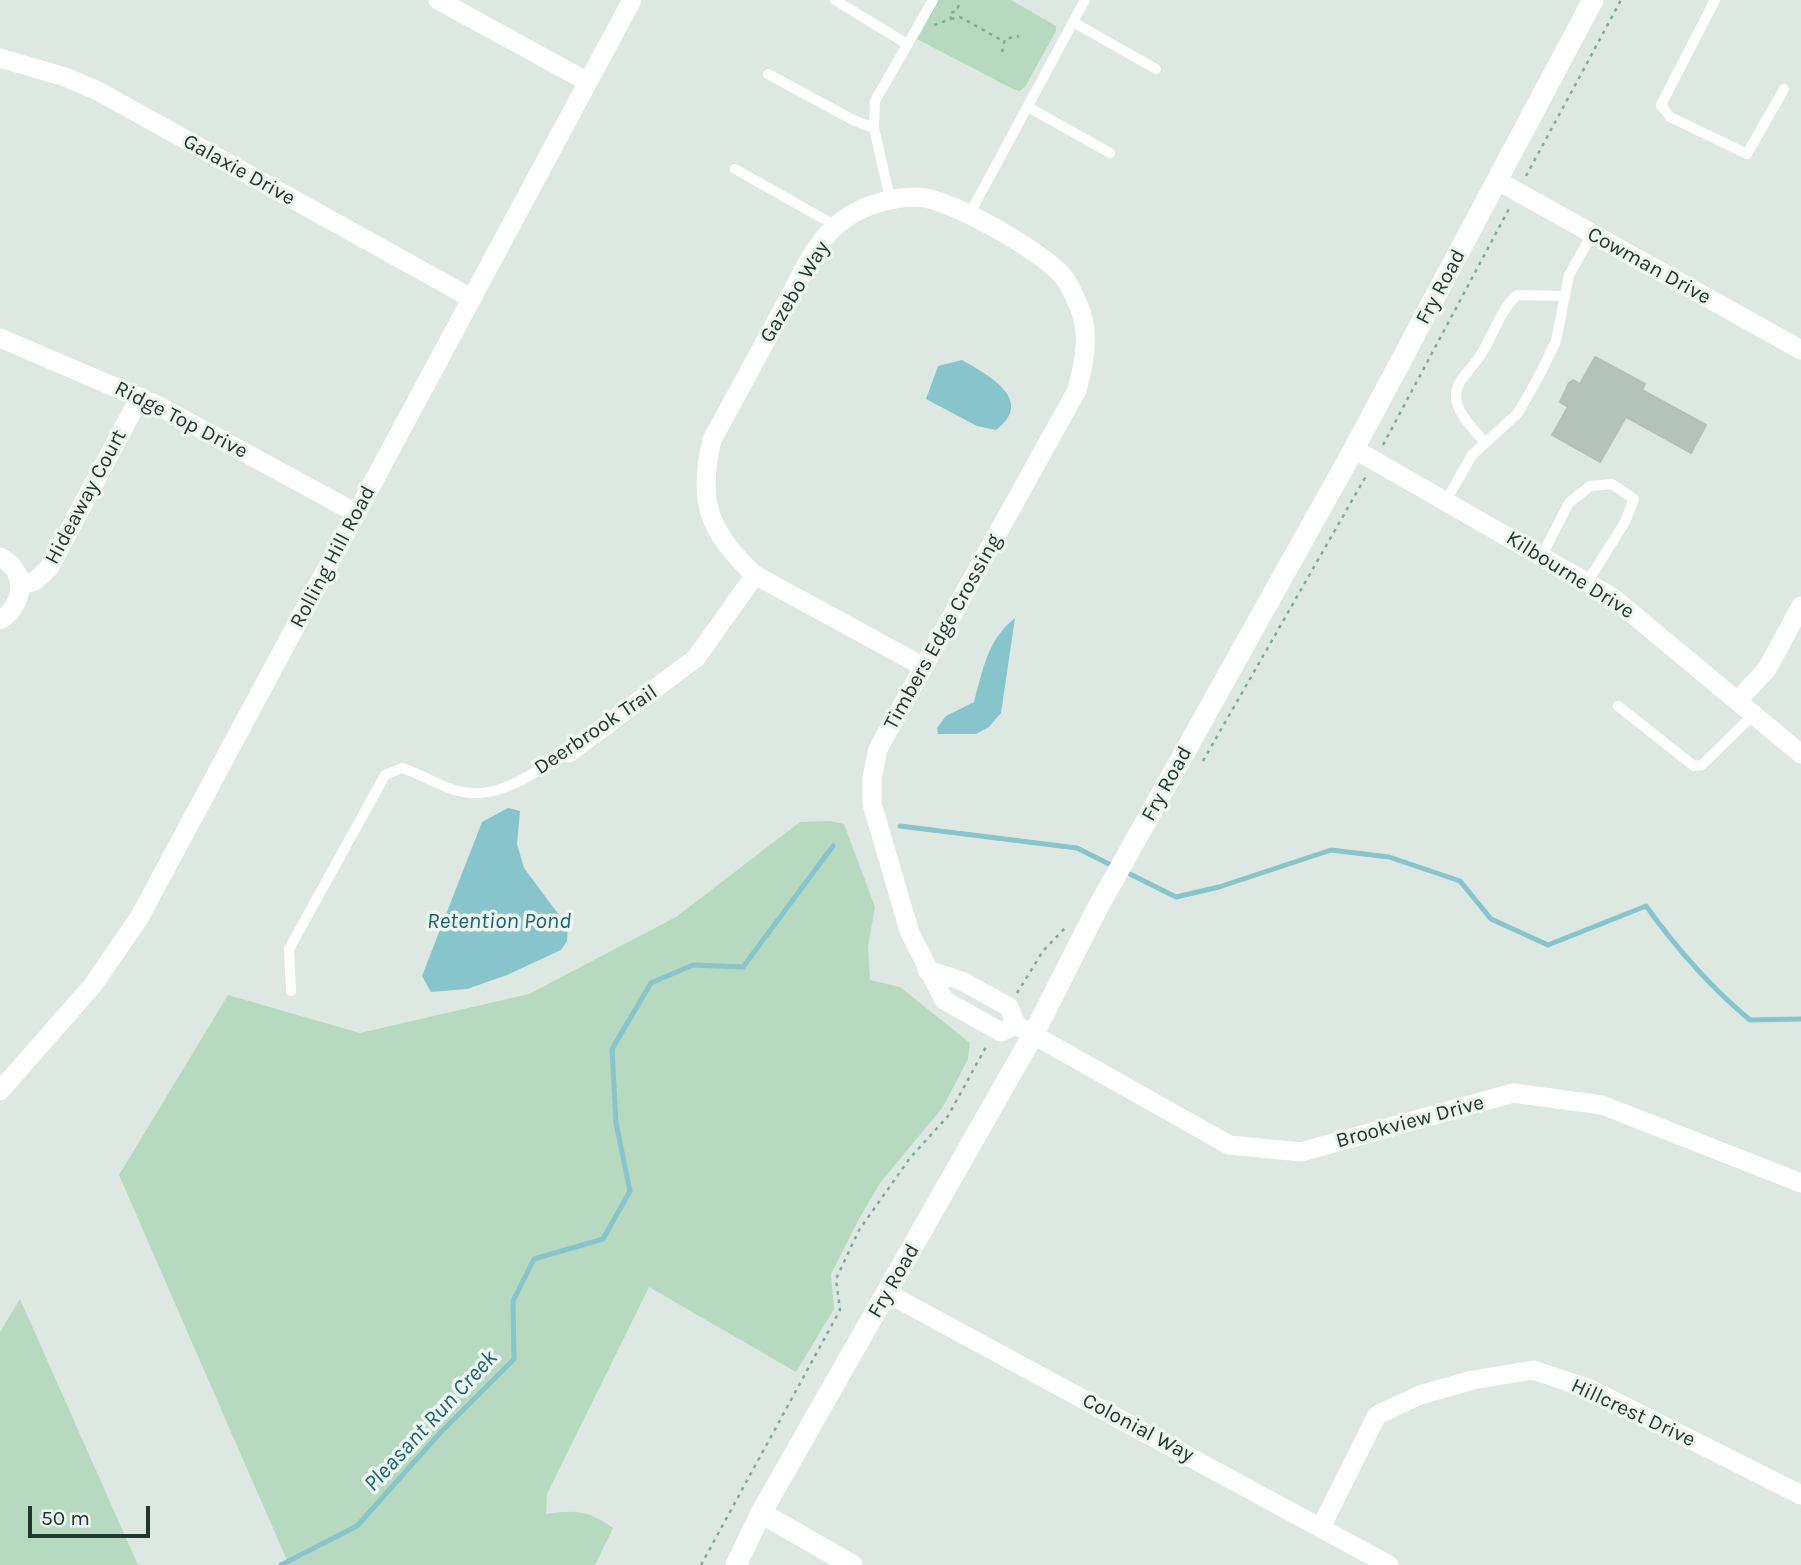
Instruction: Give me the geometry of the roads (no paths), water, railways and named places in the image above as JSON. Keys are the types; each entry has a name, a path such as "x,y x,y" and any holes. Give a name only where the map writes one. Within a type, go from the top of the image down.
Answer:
{"street":[{"path":"438,0 588,82"},
{"name":"Rolling Hill Road","path":"0,1091 93,985 139,918 632,0"},
{"name":"Fry Road","path":"736,1565 761,1513 887,1293 1019,1022 1097,909 1354,449 1593,0"},
{"name":"Galaxie Drive","path":"0,58 65,77 98,91 471,298"},
{"name":"Cowman Drive","path":"1498,181 1801,350"},
{"name":"Gazebo Way","path":"924,667 755,575 732,554 714,528 705,499 705,468 712,440 816,249 837,226 865,208 890,199 919,197 946,202 1041,257 1063,276 1078,303"},
{"name":"Timbers Edge Crossing","path":"1019,1022 1001,1032 944,1000 910,933 872,804 872,778 878,749 1077,390 1085,361 1086,333 1078,303"},
{"name":"Ridge Top Drive","path":"0,338 140,397 356,513"},
{"name":"Hideaway Court","path":"0,557 13,567 21,585 34,581 49,568 140,397"},
{"name":"Kilbourne Drive","path":"1354,449 1588,581 1627,609 1801,754"},
{"name":"Deerbrook Trail","path":"569,753 696,658 755,575"},
{"path":"0,620 16,606 21,585"},
{"path":"1738,700 1767,669 1801,606"},
{"path":"927,970 962,981 1019,1022"},
{"name":"Brookview Drive","path":"1019,1022 1229,1145 1301,1152 1513,1093 1602,1105 1801,1183"},
{"name":"Colonial Way","path":"887,1293 1389,1565"},
{"name":"Hillcrest Drive","path":"1321,1527 1377,1415 1420,1395 1473,1380 1533,1370 1590,1389 1801,1495"},
{"path":"761,1513 852,1565"}],"lane":[{"path":"835,0 907,44"},
{"path":"890,199 874,128 875,101 933,0"},
{"path":"969,216 1085,0"},
{"path":"1715,0 1661,105 1670,117 1747,154 1784,89"},
{"path":"1073,22 1156,69"},
{"path":"768,74 855,121 874,128"},
{"path":"1028,107 1110,153"},
{"path":"735,169 837,226"},
{"path":"1446,501 1472,455 1518,414 1538,378 1556,341 1569,275 1592,234"},
{"path":"1485,443 1460,410 1455,398 1458,384 1486,348 1505,306 1517,295 1565,296"},
{"path":"1542,555 1569,503 1590,486 1612,484 1634,499 1625,523 1588,581"},
{"path":"1618,706 1694,766 1702,765 1754,714"},
{"name":"Deerbrook Trail","path":"290,991 289,949 384,775 402,768 458,792 479,794 499,791 569,753"}],"water":[{"path":"962,360 995,381 1010,399 1011,409 1007,419 996,430 977,426 926,399 938,366"},
{"path":"1015,618 1001,713 989,727 976,734 938,734 937,728 946,716 974,702 992,646"},
{"name":"Retention Pond","path":"508,808 520,811 517,844 524,868 568,927 567,941 561,950 507,975 467,989 431,992 422,976 482,822"}],"waterway":[{"name":"Pleasant Run Creek","path":"900,826 1077,848 1115,867"},
{"name":"Pleasant Run Creek","path":"281,1565 357,1526 440,1433 514,1359 513,1301 534,1259 603,1239 630,1191 616,1123 612,1049 651,983 693,965 743,967 833,846"},
{"name":"Pleasant Run Creek","path":"1124,871 1176,897 1219,887 1331,850 1389,857 1460,881 1491,919 1548,945 1646,906 1694,966 1750,1020 1801,1019"}]}
